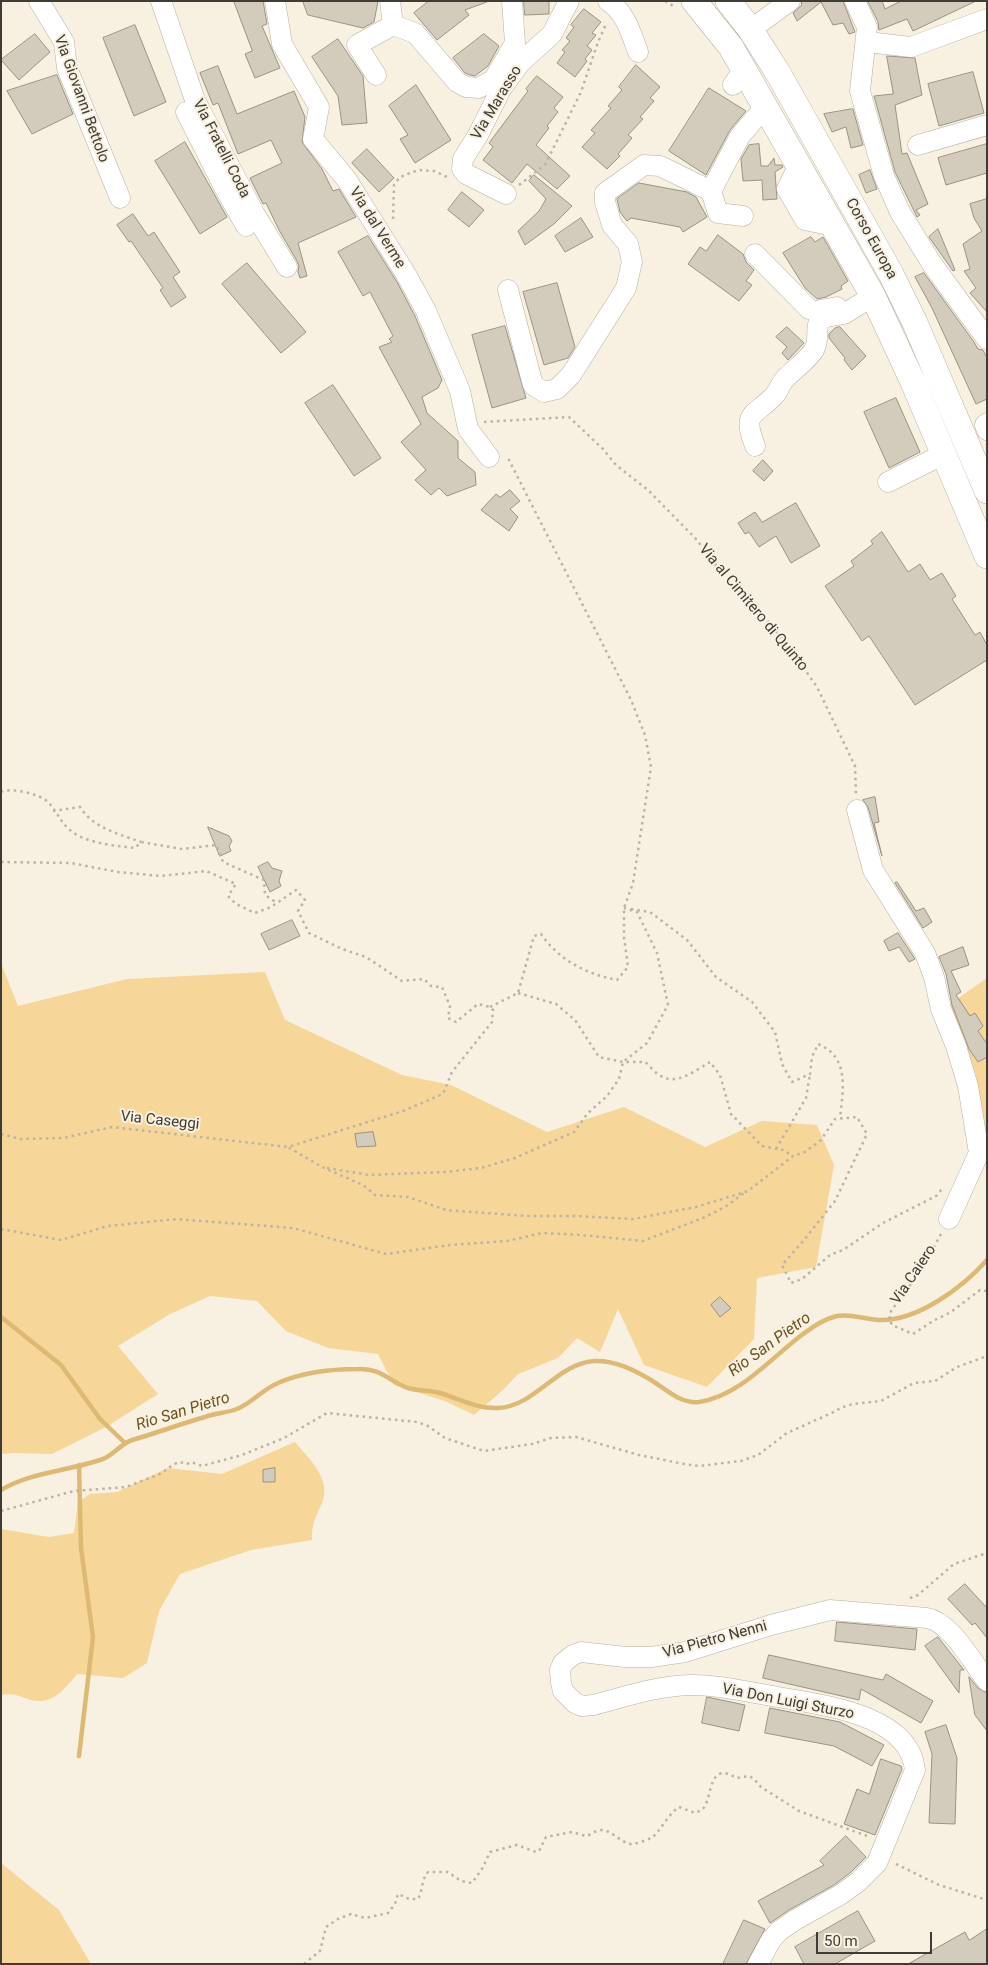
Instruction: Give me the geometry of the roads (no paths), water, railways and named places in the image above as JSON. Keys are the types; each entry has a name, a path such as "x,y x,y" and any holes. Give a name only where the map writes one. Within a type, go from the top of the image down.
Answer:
{"main road":[{"name":"Corso Europa","path":"728,1 750,29 778,73 894,279 915,323 987,491"},
{"name":"Corso Europa","path":"687,4 726,40 739,77 766,107 834,226 867,299 913,382 987,556"}],"street":[{"name":"Via Giovanni Bettolo","path":"39,1 64,42 67,68 120,198"},
{"name":"Via Fratelli Coda","path":"160,1 170,24 195,100 254,213 287,267"},
{"name":"Via dal Verme","path":"275,1 282,44 319,107 313,139 347,180 407,276 426,311 460,391 468,429 496,454"},
{"path":"390,1 393,25"},
{"path":"376,75 357,45 393,25 414,32 457,82 466,87 479,88 494,79 515,43 512,1"},
{"name":"Via Marasso","path":"506,194 466,174 462,169 463,159 502,89 520,63 552,34 569,1"},
{"path":"761,22 790,1"},
{"path":"855,1 867,27 860,91 884,176 900,212 932,264 987,339"},
{"path":"611,4 625,18 638,52"},
{"path":"866,42 911,46 987,19"},
{"name":"Via Fratelli Coda","path":"170,24 162,38 188,116 247,227"},
{"path":"743,216 718,213 711,191 740,136 766,107"},
{"path":"918,145 987,125"},
{"path":"508,290 533,385 544,392 557,389 571,374 626,288 632,262 628,244 612,225 605,202 605,193 644,165 660,166 711,191"},
{"path":"755,254 810,309 816,311 867,299"},
{"path":"754,446 748,430 752,414 775,395 782,382 814,351 818,339 816,330 819,321 826,317 844,314 867,299"},
{"path":"987,424 985,425 987,430"},
{"path":"888,482 944,454"},
{"path":"857,810 873,870 925,953 934,977 941,1009 956,1046 968,1086 983,1149 949,1219"},
{"name":"Via Pietro Nenni","path":"673,1686 582,1706 575,1703 563,1691 560,1670 568,1658 580,1652 625,1657 651,1657 685,1652 771,1625 830,1610 938,1620 948,1629 987,1681"},
{"name":"Via Don Luigi Sturzo","path":"673,1686 692,1684 838,1708 866,1718 893,1733 910,1749 914,1760 915,1770 884,1850 877,1863 846,1891 779,1931 770,1940 758,1964"}],"waterway":[{"name":"Rio San Pietro","path":"1,1490 25,1479 88,1464 104,1458 132,1440 237,1409 267,1389 297,1376 327,1371 366,1369 379,1373 408,1388 432,1391 483,1407 498,1408 511,1406 524,1400 568,1369 581,1364 602,1361 631,1369 686,1401 699,1402 714,1398 742,1384 791,1343 823,1321 842,1315 880,1320 895,1319 909,1315 924,1309 953,1291 987,1260"},
{"path":"1,1317 61,1365 100,1419 125,1443"},
{"path":"79,1465 81,1548 93,1637 79,1756"}]}
